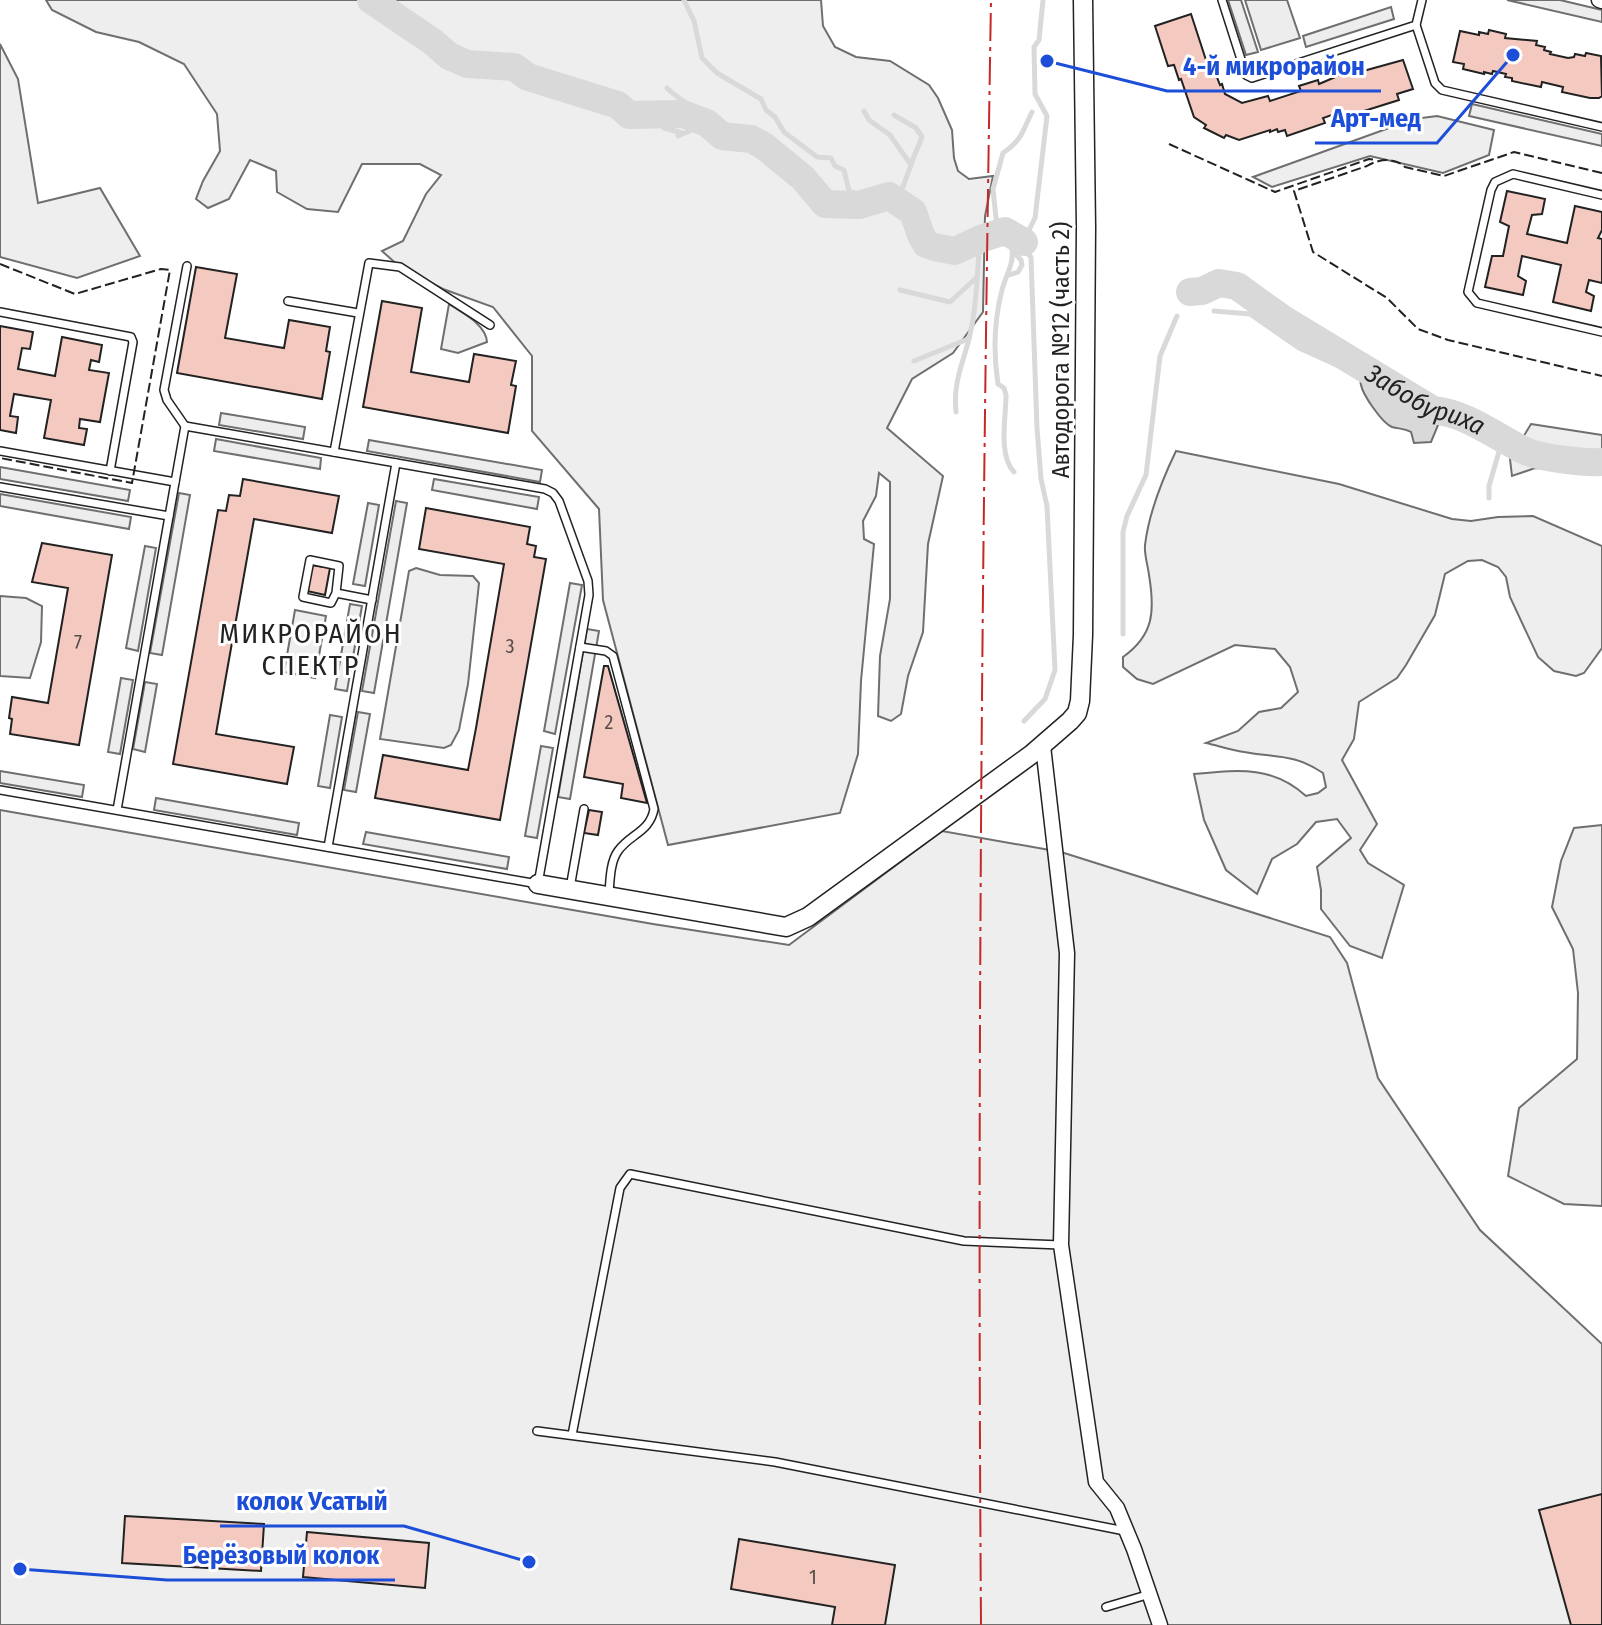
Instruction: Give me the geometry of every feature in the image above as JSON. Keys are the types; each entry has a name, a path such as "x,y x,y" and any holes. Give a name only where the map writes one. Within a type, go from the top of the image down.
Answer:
{"street":[{"name":"Автодорога №12 (часть 2)","path":"1043,746 1077,713 1080,701 1086,227 1083,0"},
{"path":"538,884 786,927 808,917 1043,746 1067,953 1061,1245 1096,1482 1117,1508 1160,1625"}],"lane":[{"path":"1222,0 1248,78 1416,25"},
{"path":"1422,0 1416,25 1435,83 1442,90 1602,127"},
{"path":"1602,195 1513,174 1495,182 1468,292 1477,303 1602,332"},
{"path":"334,452 366,267 374,262 400,267 490,325"},
{"path":"117,810 185,426 167,400 164,390 187,266"},
{"path":"288,301 358,313"},
{"path":"0,312 131,337 133,342 110,471"},
{"path":"0,790 538,884 589,587 559,501 553,493 545,489 185,426"},
{"path":"0,451 175,482"},
{"path":"328,847 396,463"},
{"path":"0,487 169,516"},
{"path":"310,560 339,566 336,593 331,603 303,597 310,560"},
{"path":"336,593 372,600"},
{"path":"580,647 606,651 613,656 654,809 647,827 625,844 614,859 609,897"},
{"path":"570,890 584,809"},
{"path":"572,1435 620,1188 630,1174 964,1241 1061,1245"},
{"path":"537,1431 775,1462 1127,1532"},
{"path":"1106,1607 1150,1594"}],"shaded area":[{"path":"46,0 821,0 823,26 835,47 856,57 890,61 929,85 952,130 958,171 969,179 993,176 985,216 983,312 953,353 912,379 887,428 943,476 928,544 923,632 908,676 901,714 891,721 878,716 880,656 890,599 890,482 879,473 876,496 863,521 864,539 874,544 861,681 858,754 840,813 668,845 603,600 599,509 532,431 532,356 493,307 443,289 400,267 382,251 403,241 426,194 441,175 420,164 362,164 338,212 307,209 277,192 276,171 250,160 229,199 208,208 196,199 220,151 217,114 184,64 139,42 96,32 52,10"},
{"path":"1228,0 1241,0 1258,52 1246,55"},
{"path":"1245,0 1287,0 1300,38 1261,50"},
{"path":"1507,0 1560,0 1602,10 1602,22"},
{"path":"1391,7 1394,19 1306,47 1303,36"},
{"path":"0,44 18,79 38,203 100,188 140,256 77,278 0,257"},
{"path":"1472,104 1602,134 1602,146 1469,116"},
{"path":"1437,116 1494,130 1489,155 1443,173 1370,156 1272,187 1253,177 1414,119"},
{"path":"449,304 478,324 487,342 458,353 441,349"},
{"path":"221,413 305,427 303,439 219,425"},
{"path":"1531,424 1602,435 1602,470 1535,468 1512,476 1510,459"},
{"path":"216,439 321,458 320,469 214,451"},
{"path":"369,440 542,470 540,482 367,451"},
{"path":"1176,451 1339,484 1452,519 1471,521 1533,516 1602,546 1602,648 1584,673 1576,676 1554,671 1538,657 1510,597 1506,577 1498,567 1482,560 1468,561 1445,574 1435,615 1397,678 1359,702 1354,739 1342,760 1377,824 1360,850 1368,863 1404,885 1382,958 1350,946 1321,909 1317,867 1351,838 1337,819 1316,822 1297,844 1272,859 1257,894 1226,870 1204,820 1194,774 1239,771 1267,774 1306,796 1326,787 1323,773 1302,762 1206,743 1238,731 1259,712 1281,708 1298,692 1290,667 1275,649 1235,645 1153,684 1137,679 1123,667 1123,657 1141,640 1150,621 1152,600 1145,545 1157,496"},
{"path":"0,467 130,490 128,501 0,479"},
{"path":"434,479 539,497 537,509 432,490"},
{"path":"179,493 190,495 162,655 150,653"},
{"path":"0,494 131,517 129,529 0,506"},
{"path":"396,501 407,503 374,693 362,691"},
{"path":"368,503 379,505 365,586 353,584"},
{"path":"145,546 156,548 138,651 126,648"},
{"path":"416,568 440,575 473,576 479,583 468,684 459,730 451,745 444,748 380,739 409,571"},
{"path":"570,583 582,585 555,734 544,731"},
{"path":"0,596 26,598 42,606 41,642 30,678 0,676"},
{"path":"350,604 362,606 347,691 335,689"},
{"path":"295,610 326,616 315,678 284,672"},
{"path":"587,629 599,631 570,799 558,797"},
{"path":"121,678 133,680 120,754 108,752"},
{"path":"145,682 157,684 145,752 133,749"},
{"path":"358,712 370,714 356,792 344,790"},
{"path":"330,715 342,717 330,788 318,786"},
{"path":"541,746 553,748 537,838 525,836"},
{"path":"0,771 84,785 82,797 0,783"},
{"path":"156,798 299,823 297,835 154,810"},
{"path":"0,810 789,945 942,831 1061,852 1330,937 1347,963 1378,1078 1480,1230 1602,1344 1602,1625 0,1625"},
{"path":"1602,825 1602,1206 1564,1204 1508,1176 1519,1108 1577,1059 1578,993 1573,949 1552,907 1561,861 1574,828"},
{"path":"366,832 509,857 507,869 363,844"}],"water":[{"path":"1370,369 1395,383 1440,399 1446,406 1431,442 1414,443 1411,432 1392,427 1378,415 1361,385 1364,374"}],"building":[{"path":"1191,14 1206,60 1210,59 1225,94 1242,103 1268,96 1270,101 1301,91 1299,86 1318,80 1319,84 1354,69 1356,73 1403,60 1413,89 1397,94 1399,100 1345,117 1343,111 1323,118 1325,123 1287,136 1285,130 1278,132 1277,129 1239,140 1226,135 1224,138 1204,128 1206,125 1194,117 1174,65 1168,66 1155,26"},
{"path":"1489,30 1506,34 1505,38 1537,41 1536,45 1545,47 1544,50 1550,54 1568,58 1575,54 1585,56 1586,53 1601,56 1602,96 1590,98 1562,92 1563,87 1542,82 1541,87 1512,81 1512,78 1505,77 1506,74 1493,71 1492,74 1484,74 1463,69 1464,64 1453,62 1460,31 1479,35 1479,32 1488,34"},
{"path":"1507,191 1545,199 1542,214 1532,215 1527,234 1567,243 1575,206 1602,212 1602,230 1598,238 1602,239 1602,283 1589,280 1586,292 1594,296 1591,311 1553,302 1561,265 1522,256 1518,276 1526,281 1523,295 1485,287 1492,256 1503,256 1509,226 1500,222"},
{"path":"196,267 237,274 225,338 284,348 289,320 330,327 326,351 330,352 322,399 177,373"},
{"path":"382,301 422,308 411,372 469,382 474,354 516,361 511,385 516,386 508,433 363,407"},
{"path":"0,326 33,332 30,349 22,348 18,369 55,376 62,337 102,345 99,362 91,360 89,370 109,373 100,422 80,419 79,428 87,429 84,445 44,438 51,400 14,394 10,416 18,417 16,433 0,430"},
{"path":"243,479 339,496 332,533 254,519 216,734 294,747 287,784 173,764 218,510 226,511 229,495 240,496"},
{"path":"426,508 530,527 527,544 536,546 534,557 546,559 500,820 375,798 383,755 468,770 476,728 504,564 419,549"},
{"path":"42,543 112,555 79,745 10,734 12,697 48,703 68,588 32,582"},
{"path":"311,565 330,568 325,595 307,591"},
{"path":"604,666 608,666 647,803 621,798 623,784 584,777"},
{"path":"589,810 602,812 598,835 584,833"},
{"path":"1602,1494 1602,1625 1571,1625 1539,1510"},
{"path":"125,1516 264,1524 261,1571 122,1563"},
{"path":"307,1532 429,1543 425,1588 303,1577"},
{"path":"739,1539 895,1565 885,1625 832,1625 835,1607 731,1589"}],"waterway":[{"name":"Забобуриха","path":"371,0 449,56 467,64 514,67 528,77 618,105 629,115 683,114 707,123 722,136 751,139 803,178 825,204 859,205 889,196 913,212 926,244 934,247 955,251 1005,231 1024,242"},
{"path":"684,0 694,21 702,58 717,73 761,99 784,132 817,157 831,158 835,166 844,170 849,191 865,193 876,200"},
{"name":"Забобуриха","path":"1014,472 1004,446 1006,395 1004,388 998,384 995,337 999,302 1011,265 1012,248 1023,242 1035,218 1047,116 1035,94 1034,47 1039,40 1043,0"},
{"path":"667,88 695,110 702,120"},
{"path":"864,111 869,120 890,135 911,165 900,204"},
{"path":"1005,231 997,228 993,189 1003,153 1018,140 1032,112"},
{"path":"894,115 916,128 922,137 911,164"},
{"path":"664,128 682,133"},
{"path":"678,136 694,129 714,128"},
{"path":"956,412 957,383 974,315 980,239"},
{"path":"1018,244 1031,257 1037,428 1041,479 1047,506 1055,670 1045,699 1024,721"},
{"path":"1009,275 1018,272 1022,265 1012,250"},
{"path":"900,290 950,302 976,278"},
{"name":"Забобуриха","path":"1190,292 1202,291 1219,283 1237,286 1283,319 1433,410 1469,420 1530,453 1602,462"},
{"path":"1214,311 1250,314 1299,348 1341,367 1358,366"},
{"path":"1123,634 1123,532 1146,475 1160,356 1177,316"},
{"path":"914,361 968,339"},
{"path":"1489,498 1489,486 1503,438"}],"fence":[{"path":"1169,144 1275,192 1369,159 1377,160"},
{"path":"1602,173 1514,152 1444,176 1405,167 1391,160 1381,161 1294,191 1313,252 1387,298 1418,329 1448,340 1602,376"},
{"path":"0,264 75,294 161,269 170,270 132,483 0,458"}],"power":[{"path":"981,1625 981,812 991,0"}],"place":[{"name":"Арт-мед","path":"1513,55"},
{"name":"4-й микрорайон","path":"1047,61"},
{"name":"колок Усатый","path":"529,1562"},
{"name":"Берёзовый колок","path":"20,1569"}],"district":[{"name":"МИКРОРАЙОН СПЕКТР","path":"311,649"}]}
